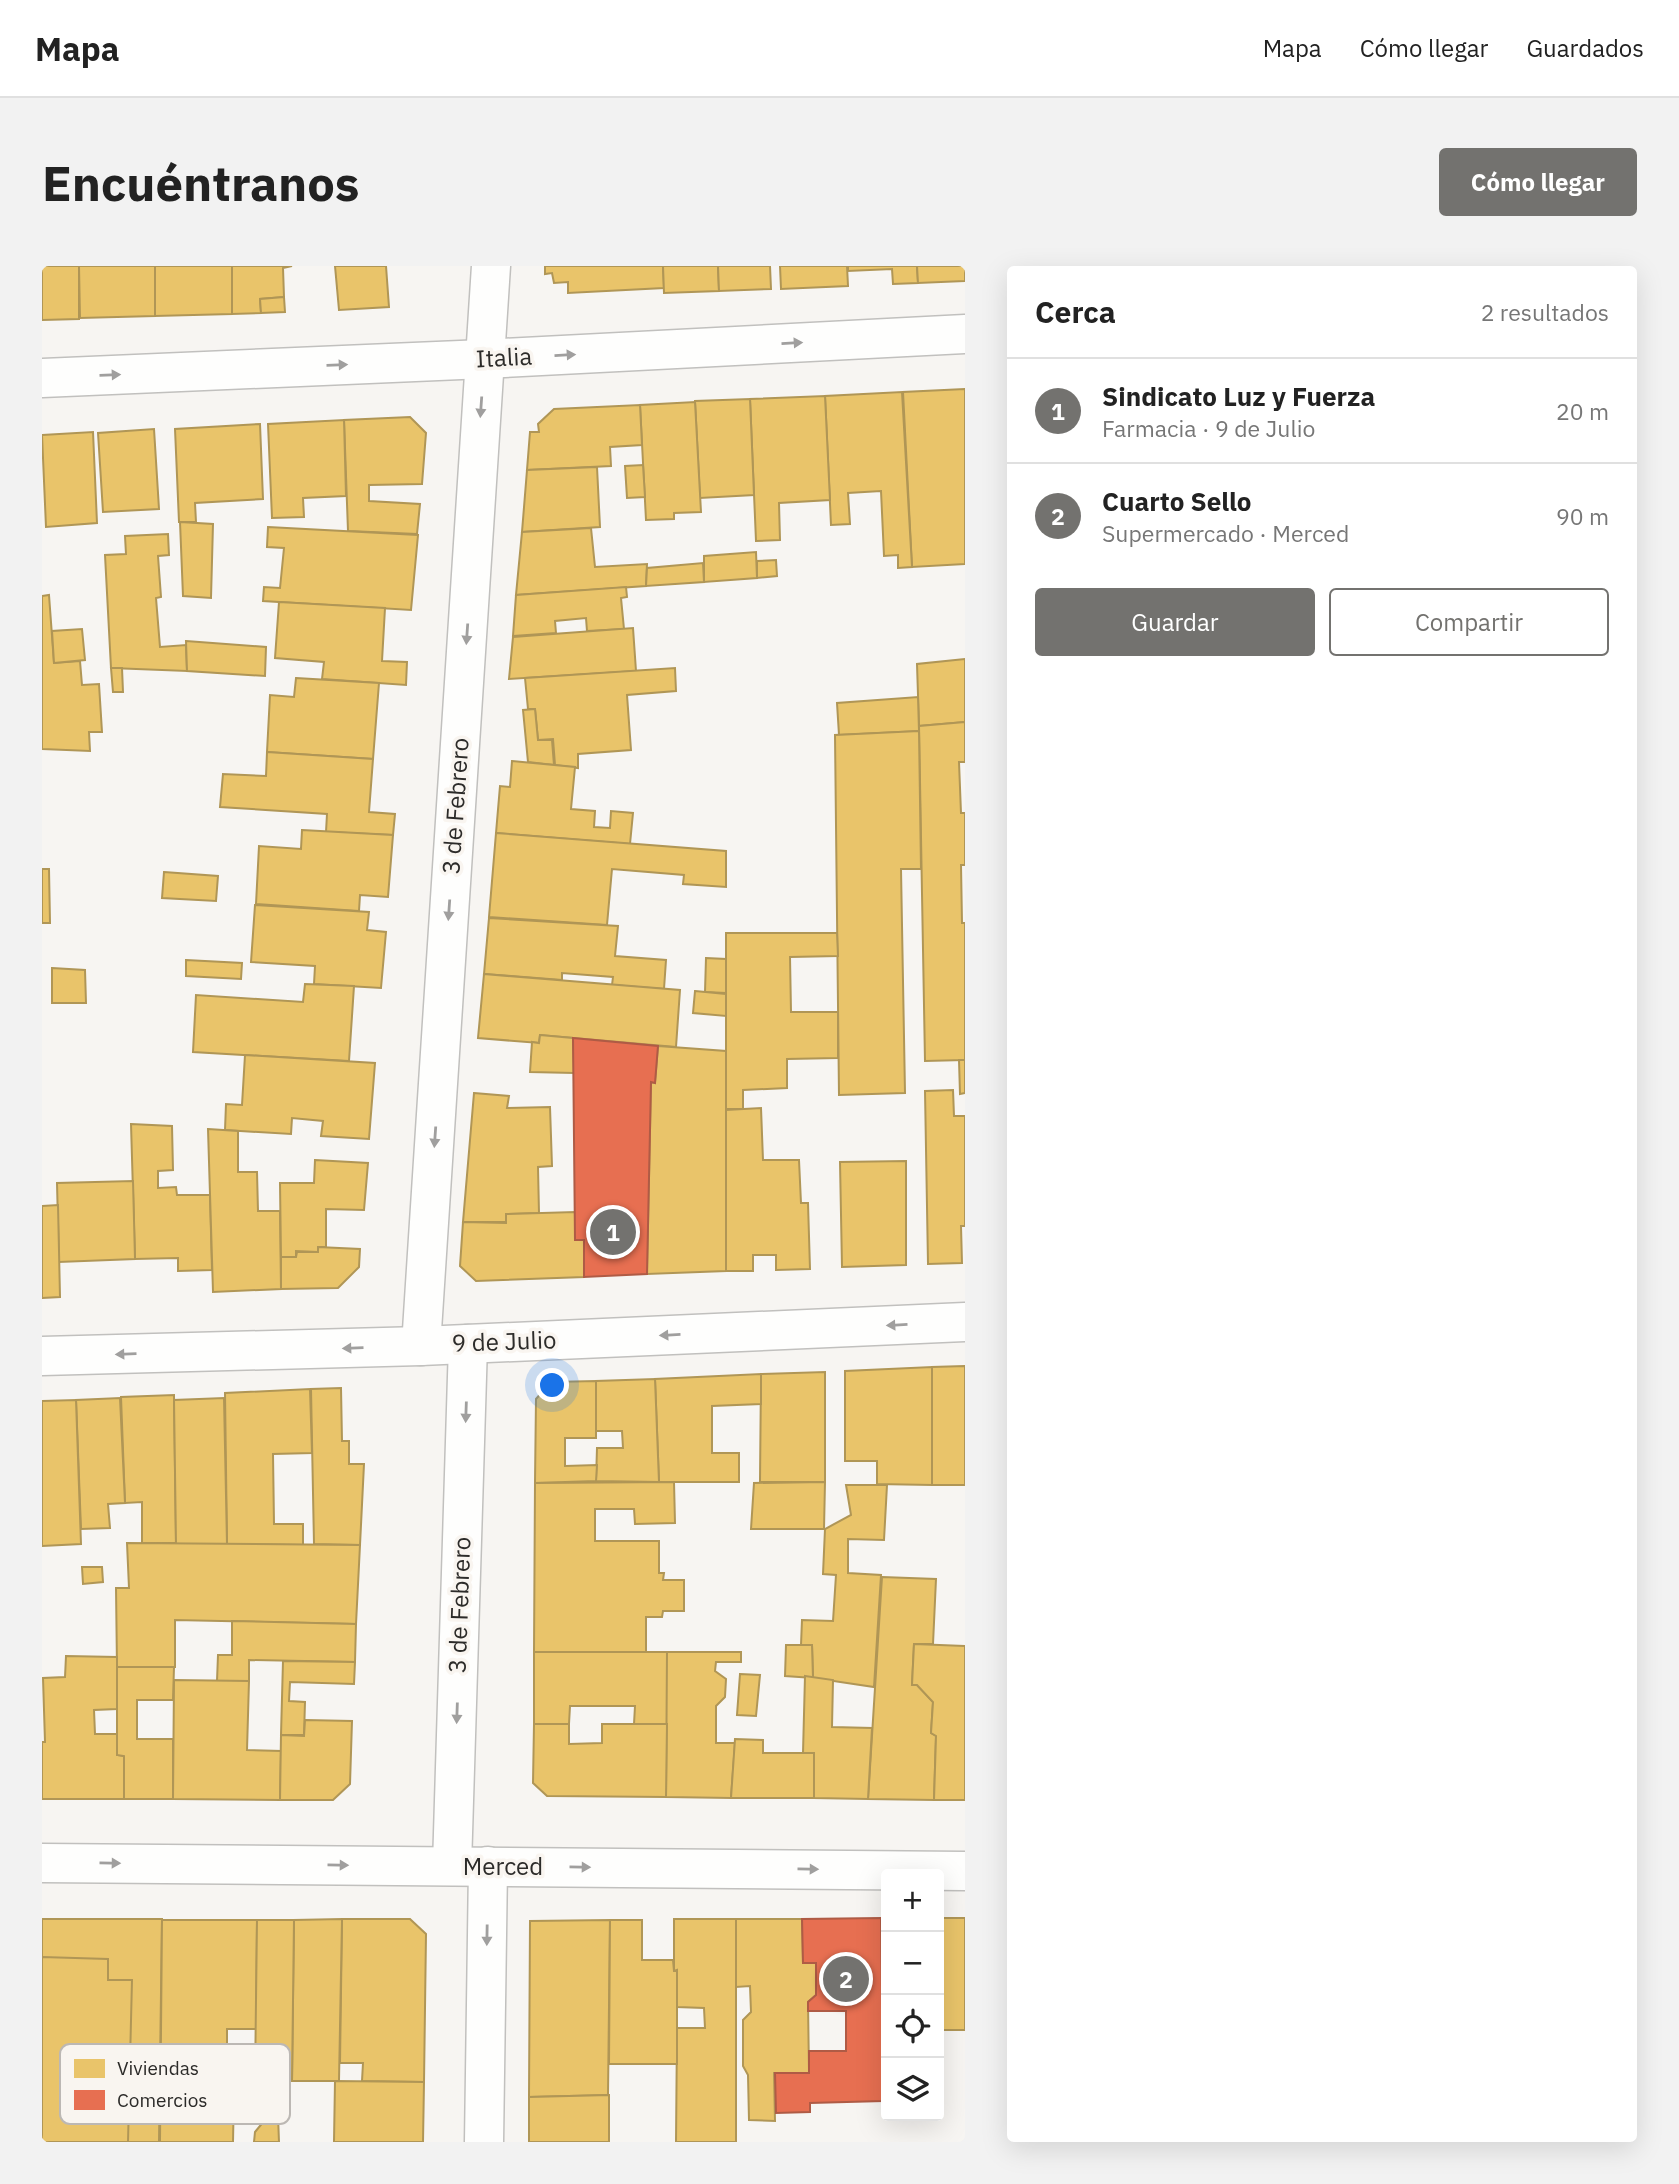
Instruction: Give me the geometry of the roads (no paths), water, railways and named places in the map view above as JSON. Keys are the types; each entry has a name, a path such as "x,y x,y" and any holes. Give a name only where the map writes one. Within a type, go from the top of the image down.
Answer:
{"street":[{"name":"3 de Febrero","path":"421,1346 491,266"},
{"name":"Italia","path":"42,378 485,359 965,334"},
{"name":"9 de Julio","path":"42,1356 421,1346 965,1322"},
{"name":"3 de Febrero","path":"468,1344 470,1866 484,2142"},
{"name":"Merced","path":"42,1863 965,1871"}],"place":[{"name":"Sindicato Luz y Fuerza","path":"613,1232"},
{"name":"Cuarto Sello","path":"846,1979"}]}
